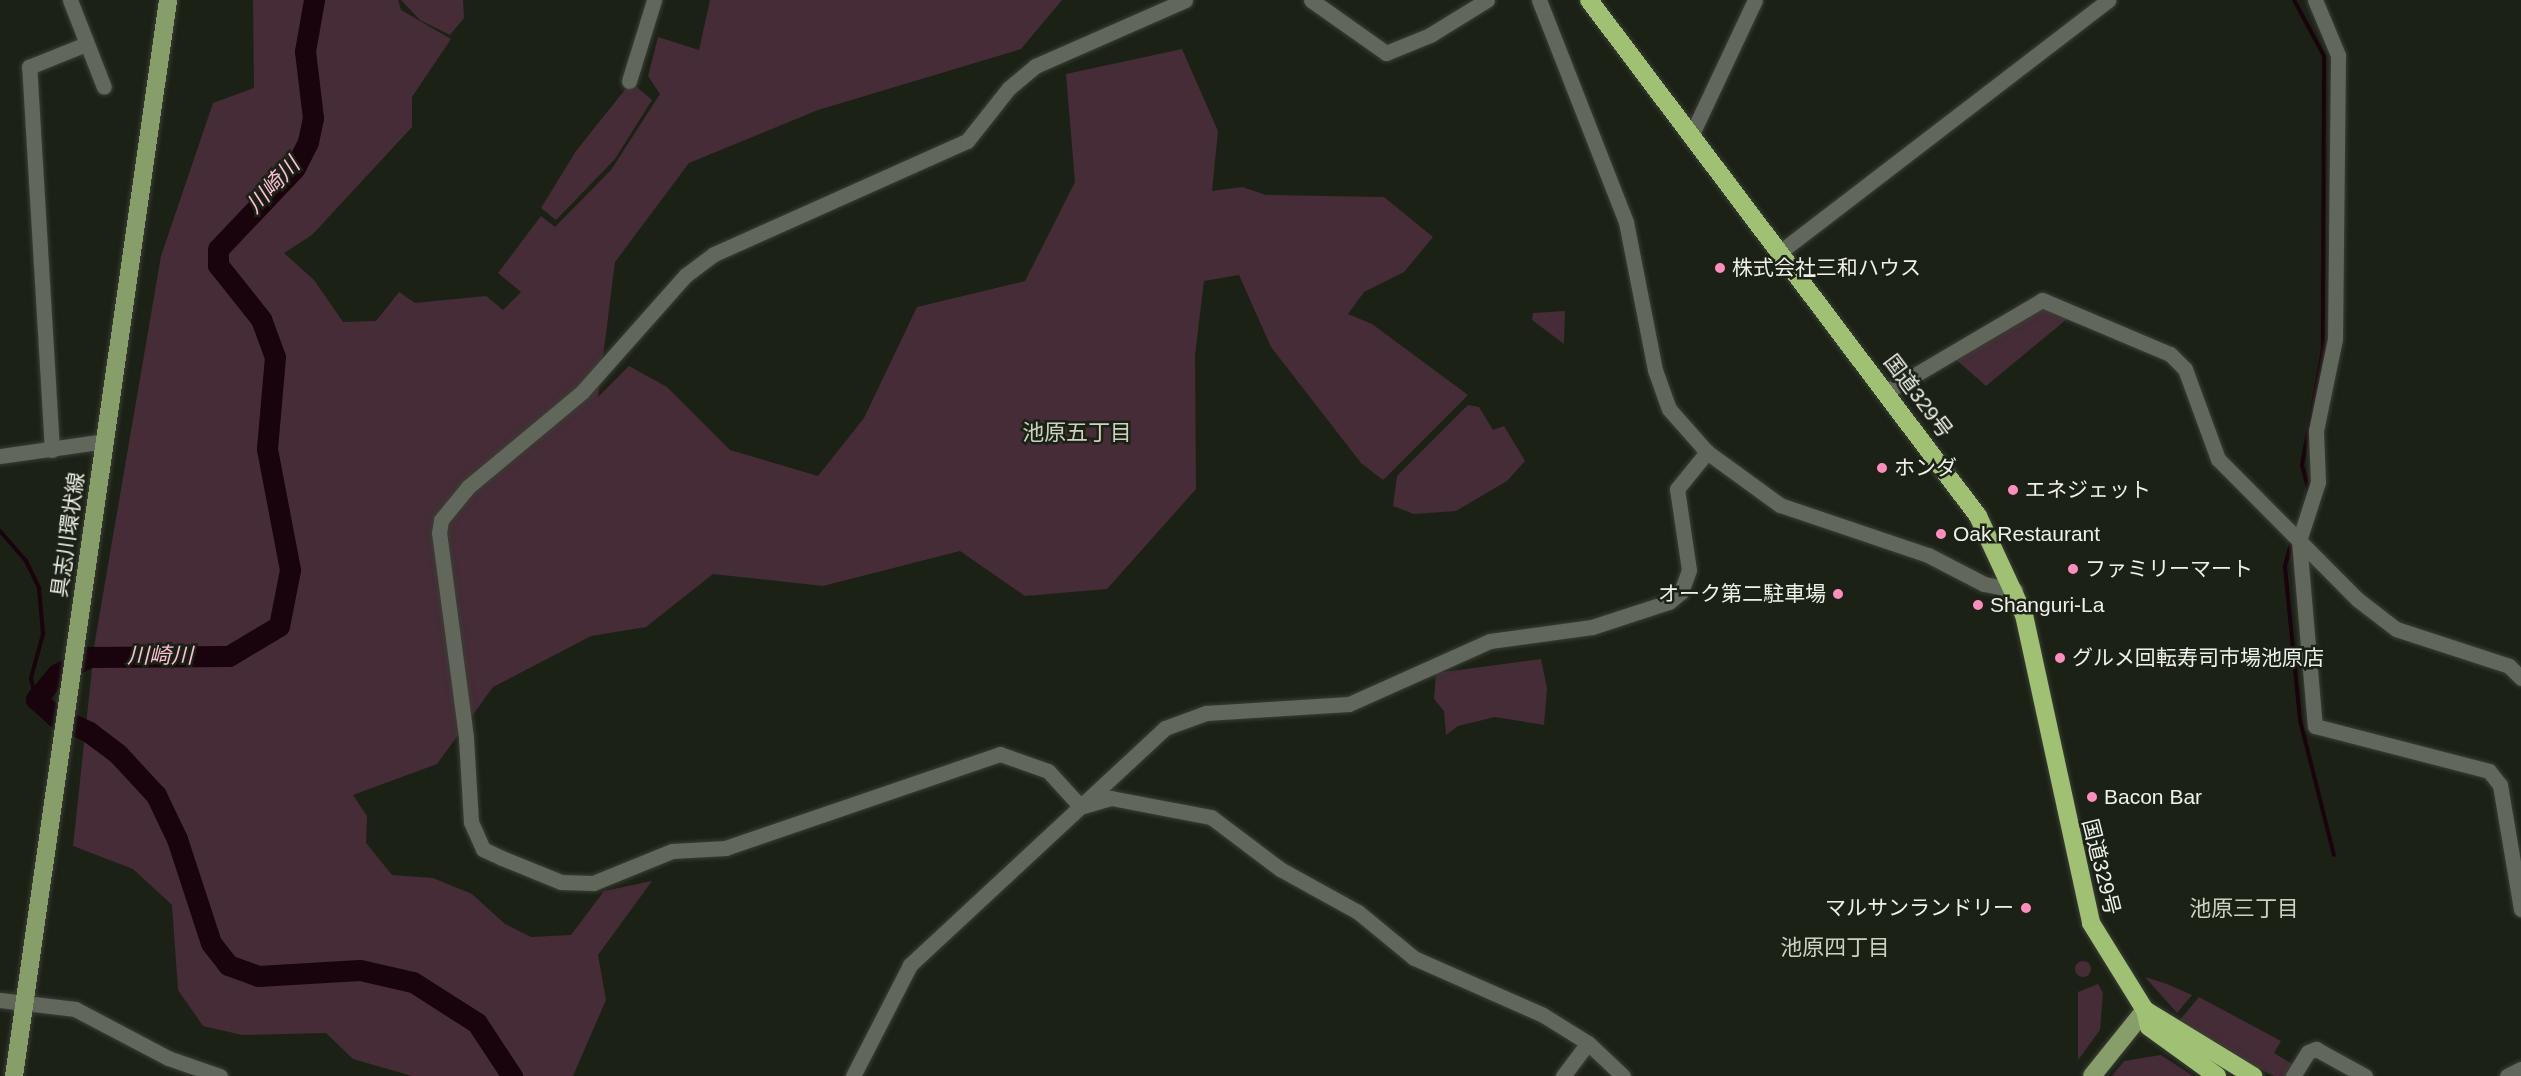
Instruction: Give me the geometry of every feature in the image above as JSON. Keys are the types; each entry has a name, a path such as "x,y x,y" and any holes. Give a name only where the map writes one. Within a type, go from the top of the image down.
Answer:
{"highway":[{"name":"国道329号","path":"1589,0 1968,498 2014,590 2084,901 2108,957 2145,1010 2149,1027 2160,1038 2217,1076"},
{"name":"国道329号","path":"2145,1010 2253,1076"}],"main road":[{"name":"具志川環状線","path":"14,1076 22,1001 168,0"},
{"path":"2092,1076 2145,1010"}],"street":[{"path":"70,0 104,87"},
{"path":"629,81 654,0"},
{"path":"1080,806 1048,771 1000,754 726,848 672,851 592,883 561,882 502,858 483,849 472,830 439,533 441,520 468,487 582,392 686,275 714,254 967,141 1009,88 1035,66 1185,0"},
{"path":"1311,0 1386,53 1430,35 1487,0"},
{"path":"1539,0 1626,222 1663,399 1707,452 1802,516 1892,542 1984,584 2014,590"},
{"path":"1691,136 1755,0"},
{"path":"1780,252 2108,0"},
{"path":"2315,0 2338,55 2337,299 2316,431 2318,482 2295,537 2315,726 2489,771 2500,785 2521,909"},
{"path":"52,450 29,67 86,44"},
{"path":"1886,392 2042,300 2169,354 2185,369 2218,459 2295,537 2396,629 2509,666 2521,678"},
{"path":"0,456 105,441"},
{"path":"853,1076 910,965 1159,734 1183,719 1349,704 1490,641 1592,627 1669,602 1681,592 1689,570 1677,489 1707,452"},
{"path":"1080,806 1111,798 1211,817 1280,869 1358,912 1414,958 1543,1015 1588,1043 1623,1076"},
{"path":"0,1000 75,1009 168,1058 220,1076"},
{"path":"1563,1076 1588,1043"},
{"path":"2293,1076 2308,1052 2316,1049 2365,1076"},
{"path":"2507,1076 2521,1069"}],"shaded area":[{"path":"253,0 398,0 401,10 451,39 412,97 412,127 312,235 284,253 314,280 343,322 376,321 399,292 415,303 486,296 503,310 521,292 498,273 541,216 555,227 611,170 660,94 648,76 658,37 699,50 710,0 1062,0 1021,49 818,110 689,163 615,262 598,397 629,366 667,387 730,450 818,476 864,418 917,307 1025,281 1075,182 1066,74 1182,49 1218,131 1212,191 1242,187 1266,195 1384,197 1433,237 1404,272 1364,292 1348,314 1372,324 1468,395 1383,480 1361,463 1271,347 1239,275 1204,281 1195,355 1196,489 1107,589 1025,596 960,551 823,586 713,574 646,627 591,636 493,687 437,764 353,795 367,816 366,843 392,875 433,878 472,894 505,924 531,937 571,935 604,891 652,881 598,955 606,1000 573,1076 412,1076 353,1059 326,1033 242,1035 203,1026 178,990 172,905 133,869 73,846 95,641 161,256 213,103 254,88"},
{"path":"401,0 463,0 464,18 450,35 420,20"},
{"path":"631,82 652,100 615,159 556,220 541,208 576,151"},
{"path":"2041,306 2067,319 1986,386 1953,357"},
{"path":"1565,311 1564,344 1532,320 1533,313"},
{"path":"1468,405 1479,407 1493,430 1504,426 1525,461 1507,481 1456,511 1414,514 1393,506 1397,476"},
{"path":"1541,659 1547,688 1544,725 1495,717 1458,726 1446,735 1444,711 1434,699 1436,673"},
{"path":"2080,961 2086,961 2091,969 2089,975 2080,977 2075,972 2075,966"},
{"path":"2145,977 2167,984 2192,995 2177,1013"},
{"path":"2098,984 2103,993 2100,1030 2078,1060 2078,992"},
{"path":"2199,997 2281,1041 2274,1053 2294,1065 2288,1076 2274,1076 2246,1062 2179,1021"},
{"path":"2161,1055 2193,1076 2112,1076 2124,1061"}],"waterway":[{"name":"川崎川","path":"314,0 305,51 313,118 308,142 294,169 218,249 218,265 261,319 275,357 267,449 290,570 279,626 229,656 89,657 57,674 36,699 56,717 89,732 118,754 156,795 177,839 211,943 228,965 258,976 360,970 413,982 477,1023 512,1076"},
{"path":"2294,0 2324,56 2323,349 2302,465 2309,491"},
{"path":"0,531 26,561 39,588 43,634 31,678 36,699"},
{"path":"2292,540 2285,567 2300,720 2334,855"}],"place":[{"name":"株式会社三和ハウス","path":"1720,268"},
{"name":"ホンダ","path":"1882,468"},
{"name":"エネジェット","path":"2013,490"},
{"name":"Oak Restaurant","path":"1941,534"},
{"name":"ファミリーマート","path":"2073,569"},
{"name":"オーク第二駐車場","path":"1838,594"},
{"name":"Shanguri-La","path":"1978,605"},
{"name":"グルメ回転寿司市場池原店","path":"2060,658"},
{"name":"Bacon Bar","path":"2092,797"},
{"name":"マルサンランドリー","path":"2026,908"}],"district":[{"name":"池原五丁目","path":"1077,433"},
{"name":"池原三丁目","path":"2244,909"},
{"name":"池原四丁目","path":"1835,948"}]}
